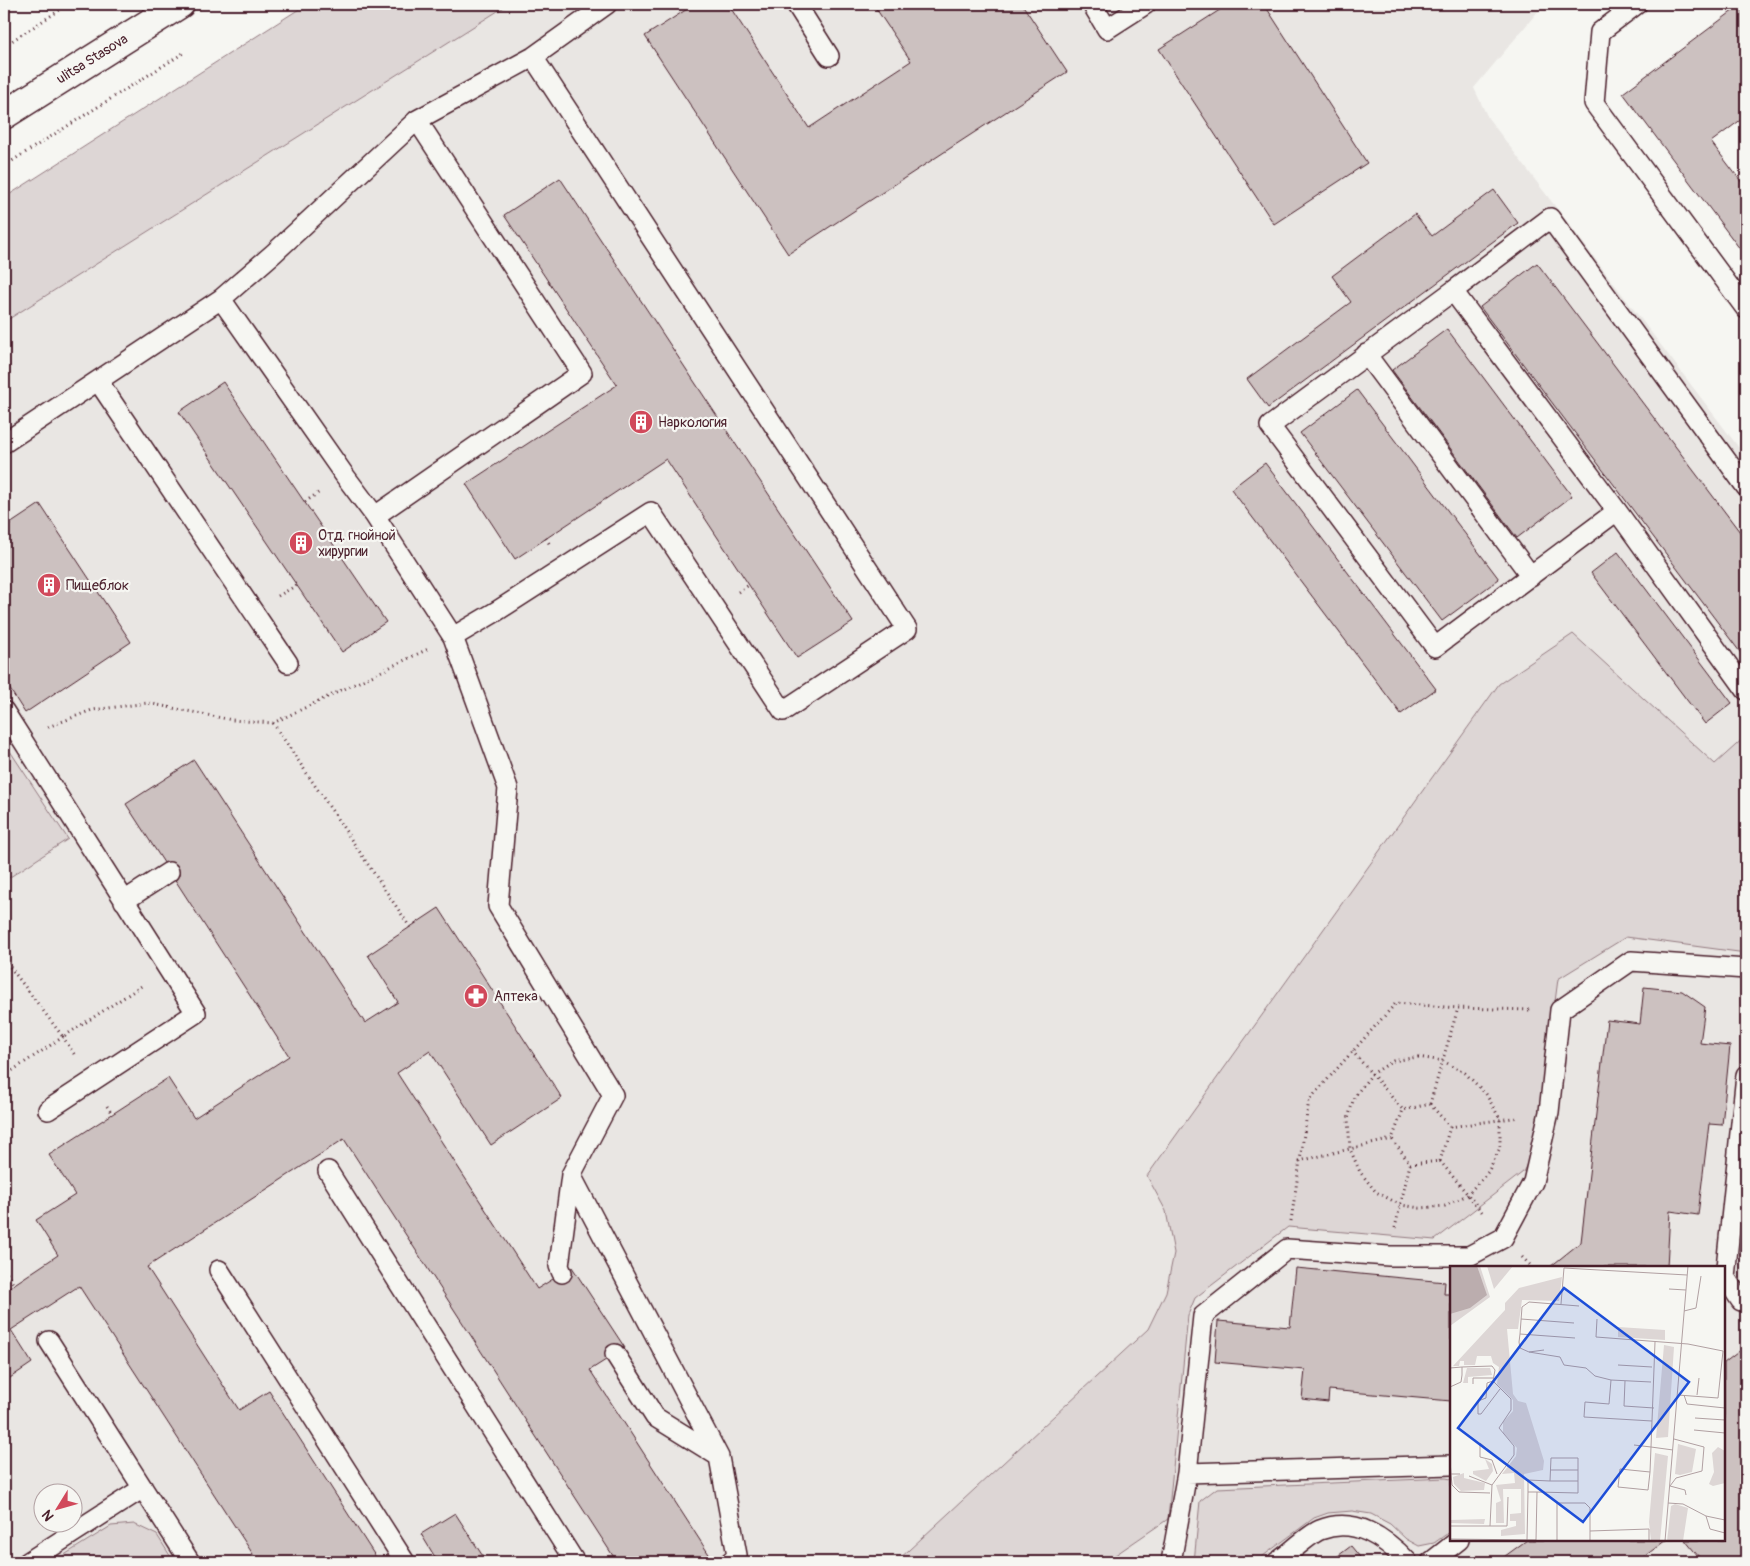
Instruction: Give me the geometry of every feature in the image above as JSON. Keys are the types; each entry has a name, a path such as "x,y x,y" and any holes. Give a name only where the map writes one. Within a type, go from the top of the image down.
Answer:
{"main road":[{"name":"ulitsa Stasova","path":"4,115 167,7"}],"lane":[{"path":"4,443 221,299 274,253 417,120 533,57 607,4"},
{"path":"796,4 829,56"},
{"path":"1092,4 1107,29 1146,4"},
{"path":"1637,4 1600,32 1594,103 1746,309"},
{"path":"453,637 651,512 783,711 907,630 533,57"},
{"path":"375,516 582,373 417,120"},
{"path":"1617,511 1435,648 1270,426 1550,218 1746,487"},
{"path":"1453,290 1617,511 1746,690"},
{"path":"221,299 375,516 453,637 508,788 498,906 613,1095 571,1175 559,1266 562,1273"},
{"path":"1366,354 1531,576"},
{"path":"98,381 288,663"},
{"path":"4,711 196,1012 48,1110"},
{"path":"124,901 170,872"},
{"path":"1171,1562 1187,1473 1203,1316 1287,1249 1388,1256 1469,1256 1503,1238 1533,1182 1549,1112 1560,1010 1631,961 1746,969"},
{"path":"1746,1075 1725,1277 1741,1300 1746,1296"},
{"path":"328,1171 575,1562"},
{"path":"571,1175 720,1457 737,1555 730,1562"},
{"path":"219,1270 405,1562"},
{"path":"49,1341 190,1562"},
{"path":"615,1354 655,1417 720,1457"},
{"path":"1187,1473 1450,1465"},
{"path":"28,1562 143,1488"},
{"path":"1277,1562 1320,1530 1343,1524 1373,1533 1408,1562"},
{"path":"1431,1562 1458,1541"}],"path":[{"path":"4,46 69,4"},
{"path":"4,166 185,52"},
{"path":"21,737 92,710 148,703 232,720 273,723 453,637"},
{"path":"273,723 410,927"},
{"path":"4,959 63,1037 168,968"},
{"path":"1287,1249 1309,1100 1396,1003 1458,1008 1560,1010"},
{"path":"1430,1104 1458,1008"},
{"path":"1352,1051 1403,1110"},
{"path":"1418,1057 1443,1061 1465,1073 1486,1094 1500,1120 1500,1148 1488,1172 1467,1194 1445,1206 1420,1208 1401,1205 1376,1192 1360,1172 1350,1149 1348,1119 1354,1097 1372,1074 1393,1061 1418,1057"},
{"path":"1403,1110 1430,1104"},
{"path":"1430,1104 1450,1127"},
{"path":"1392,1139 1403,1110"},
{"path":"1450,1127 1549,1112"},
{"path":"1410,1164 1440,1161 1450,1127"},
{"path":"1299,1161 1392,1139"},
{"path":"1388,1256 1410,1164 1392,1139"},
{"path":"4,1269 14,1284"}],"shaded area":[{"path":"307,4 509,4 4,322 4,198"},
{"path":"509,4 1544,4 1474,88 1488,118 1746,457 1746,1562 4,1562 4,322"},
{"path":"1573,634 1715,764 1746,736 1746,953 1626,937 1558,979 1536,1146 1523,1172 1435,1240 1288,1227 1195,1298 1188,1315 1168,1519 1105,1562 896,1562 1148,1329 1166,1292 1174,1253 1166,1211 1147,1176 1499,684"},
{"path":"4,742 68,839 4,881"},
{"path":"1446,1478 1450,1479 1450,1532 1434,1543 1419,1546 1406,1539 1390,1524 1371,1514 1352,1511 1328,1513 1314,1518 1255,1562 1194,1562 1200,1501 1217,1488"},
{"path":"134,1524 157,1535 174,1562 53,1562 111,1526"}],"building":[{"path":"695,4 728,4 809,128 911,61 873,4 1022,4 1067,72 788,254 645,36"},
{"path":"1229,4 1264,4 1367,163 1274,224 1159,49"},
{"path":"1742,4 1746,4 1746,116 1711,142 1746,188 1746,257 1623,93"},
{"name":"Наркология","path":"560,178 853,622 797,658 666,459 515,559 466,484 617,385 504,215"},
{"path":"1494,190 1518,223 1268,408 1247,379 1351,302 1332,276 1415,214 1432,236"},
{"path":"1537,263 1746,540 1746,660 1480,307"},
{"path":"1447,329 1572,496 1517,538 1392,370"},
{"name":"Отд. гнойной хирургии","path":"223,382 386,622 342,652 179,412"},
{"path":"1357,390 1499,579 1442,621 1300,433"},
{"path":"1265,463 1436,689 1401,714 1231,489"},
{"name":"Пищеблок","path":"40,504 131,642 25,713 4,680 4,528"},
{"path":"1618,552 1732,703 1705,724 1591,573"},
{"path":"194,760 365,1023 398,1002 368,955 439,908 562,1098 491,1145 430,1051 397,1073 537,1289 572,1267 625,1348 590,1370 712,1559 708,1562 617,1562 344,1139 147,1267 239,1410 269,1391 379,1562 258,1562 79,1286 11,1330 32,1363 4,1382 4,1291 58,1255 36,1220 75,1195 49,1155 168,1078 194,1118 289,1056 126,804"},
{"path":"1644,987 1682,991 1705,1007 1700,1043 1730,1046 1722,1125 1709,1124 1698,1215 1670,1211 1667,1266 1551,1266 1581,1242 1607,1020 1640,1024"},
{"path":"1296,1268 1445,1282 1444,1294 1450,1294 1450,1401 1329,1390 1328,1402 1302,1399 1305,1370 1215,1362 1218,1321 1290,1327"},
{"path":"1746,1346 1746,1562 1703,1562 1686,1541 1725,1541 1725,1362"},
{"path":"455,1513 486,1561 438,1562 421,1534"},
{"path":"1526,1541 1665,1541 1637,1562 1497,1562"},
{"path":"1351,1546 1364,1562 1330,1562"}],"place":[{"name":"Наркология","path":"641,422"},
{"name":"Отд. гнойной хирургии","path":"301,543"},
{"name":"Пищеблок","path":"49,585"},
{"name":"Аптека","path":"476,996"}]}
